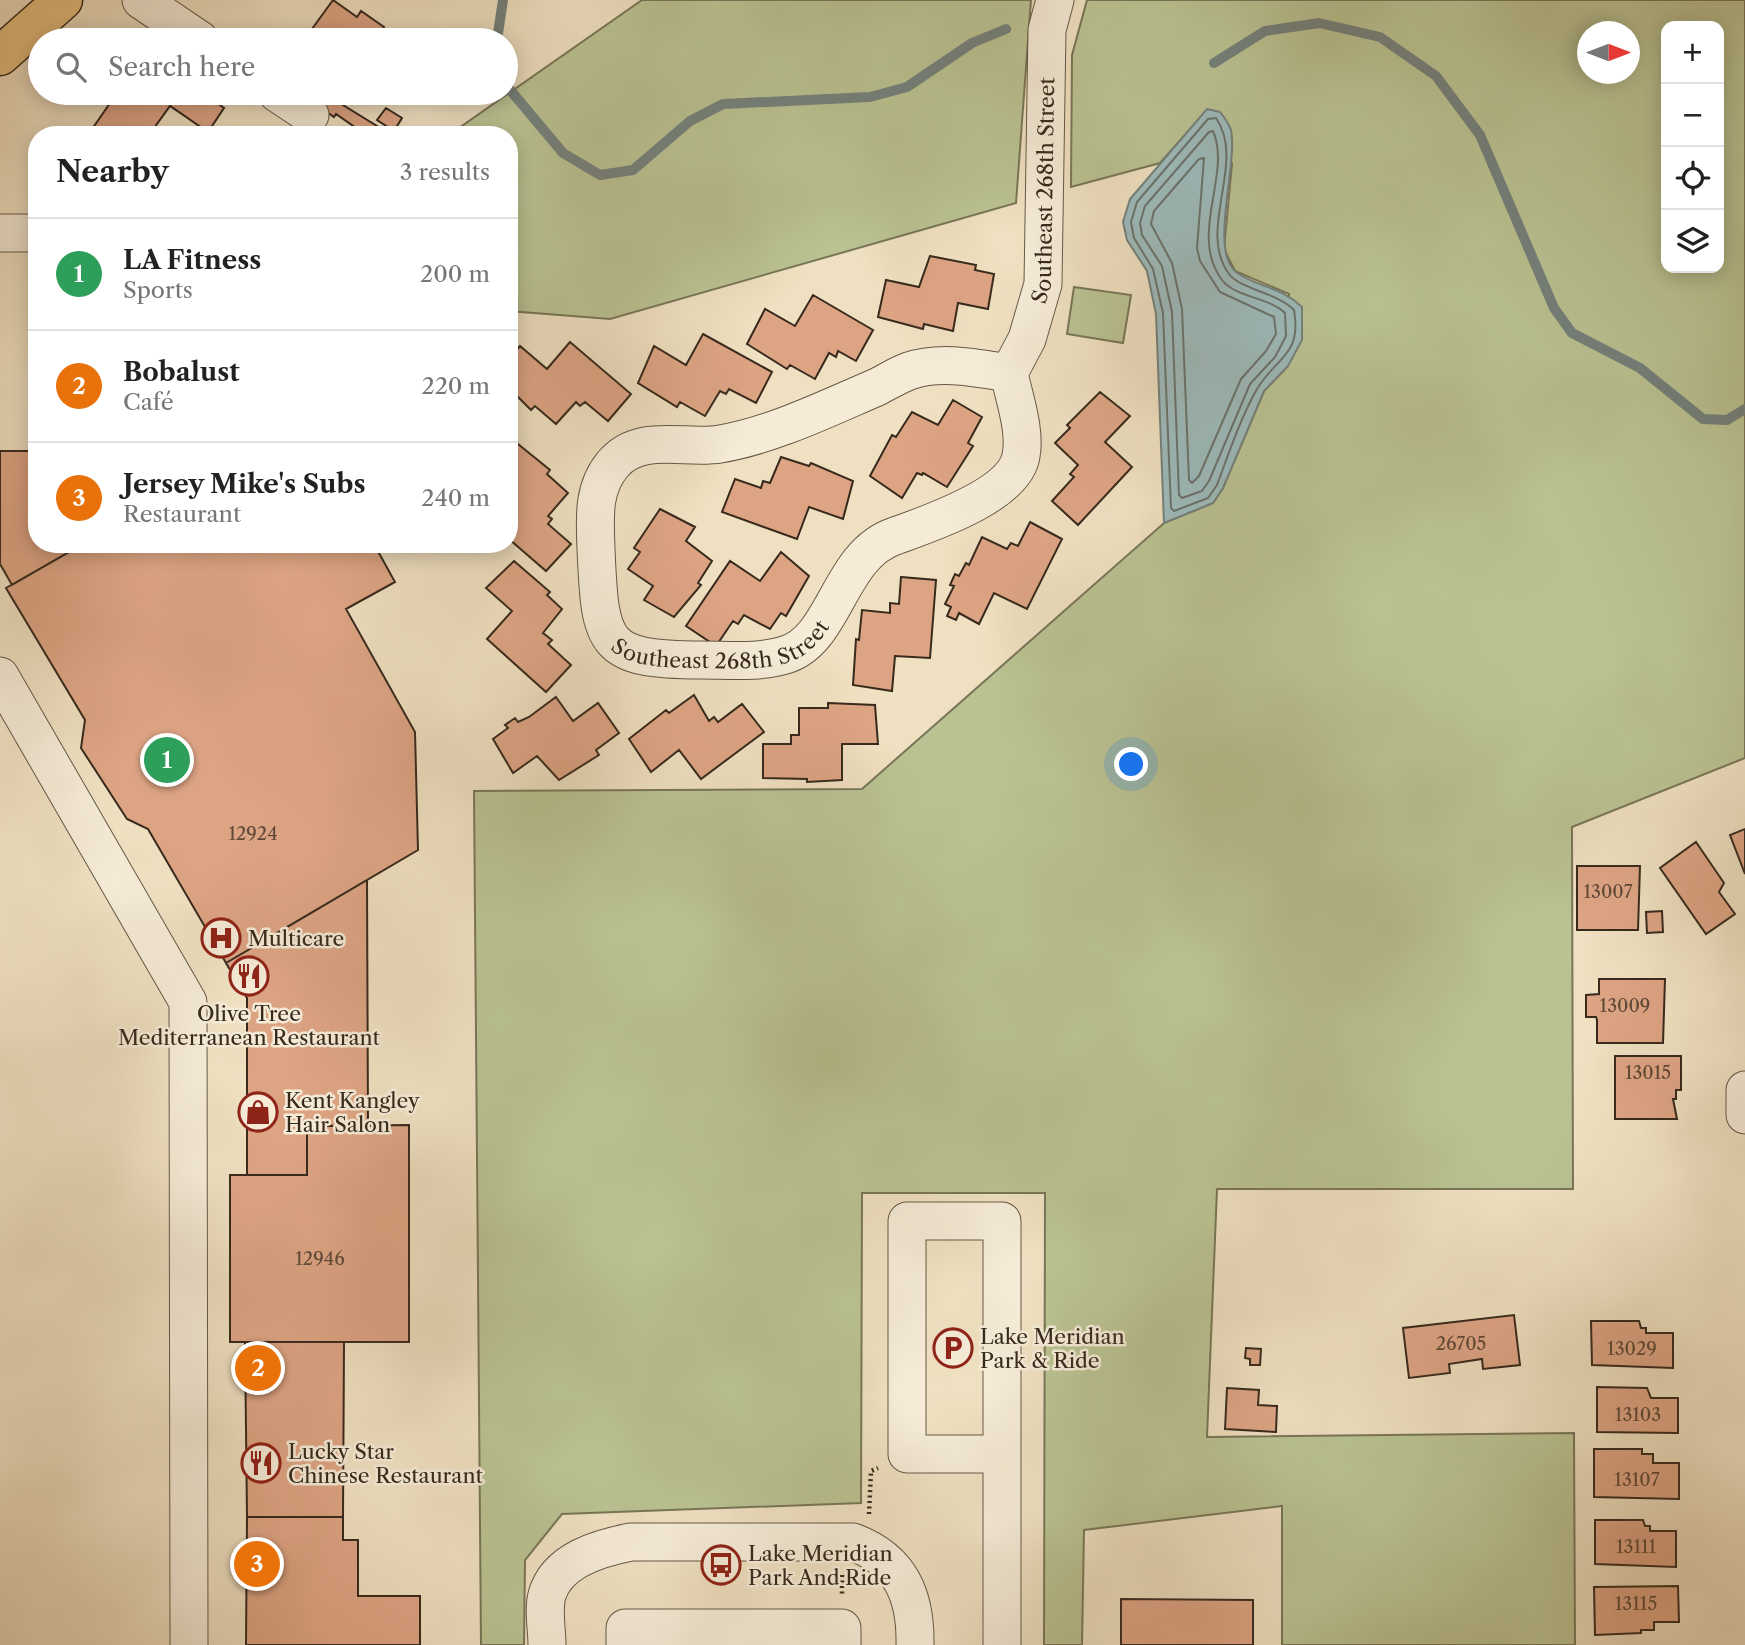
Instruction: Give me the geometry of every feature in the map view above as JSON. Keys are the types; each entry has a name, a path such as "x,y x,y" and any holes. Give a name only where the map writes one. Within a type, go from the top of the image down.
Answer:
{"main road":[{"path":"32,28 63,0"},
{"path":"0,56 28,31"}],"street":[{"path":"141,0 168,28"},
{"name":"Southeast 268th Street","path":"1009,373 962,365 910,370 879,386 750,436 719,444 648,445 628,452 601,480 596,499 598,606 605,627 616,645 630,654 650,660 773,659 807,642 848,575 870,549 891,537 926,527 980,499 1005,481 1021,457 1019,419 1009,373 1027,339 1043,284 1047,30 1055,0"},
{"path":"295,105 310,115"},
{"path":"0,233 28,233"},
{"path":"0,676 188,1002 189,1645"},
{"path":"1745,1090 1745,1115"},
{"path":"1002,1454 907,1454 907,1221 1002,1221 1002,1454 1002,1645"},
{"path":"547,1645 547,1597 563,1568 610,1546 631,1542 853,1542 874,1549 902,1581 912,1602 915,1645"},
{"path":"625,1645 625,1628 842,1628 842,1645"}],"green space":[{"path":"642,0 1031,0 1016,203 610,319 518,312 518,126 462,126 492,105 518,105 518,87"},
{"path":"1087,0 1745,0 1745,758 1572,827 1573,1189 1217,1189 1207,1437 1574,1433 1575,1645 1282,1645 1282,1506 1084,1530 1082,1645 1044,1645 1045,1193 862,1193 861,1503 562,1514 525,1560 524,1645 481,1645 474,791 862,789 1164,523 1213,503 1223,488 1264,391 1288,366 1289,294 1235,271 1224,249 1232,164 1207,110 1160,163 1071,187 1072,55"},
{"path":"1074,287 1131,295 1123,343 1067,334"}],"water":[{"path":"1207,109 1220,112 1231,130 1231,164 1224,227 1228,261 1236,272 1244,277 1285,295 1302,307 1302,340 1288,366 1264,391 1223,488 1213,503 1164,523 1156,314 1147,271 1127,240 1123,222 1130,199"}],"building":[{"path":"333,0 357,17 361,11 384,27 383,28 313,28"},
{"path":"109,105 220,105 224,108 212,126 199,126 170,106 156,126 94,126"},
{"path":"317,105 343,105 377,126 353,126 336,114 334,117"},
{"path":"386,108 402,118 397,126 386,126 377,120"},
{"path":"930,256 976,265 975,270 994,274 988,309 958,303 953,331 924,324 923,329 878,317 886,280 919,287"},
{"path":"813,295 873,330 856,361 838,351 836,357 829,353 815,379 790,365 787,369 747,344 765,309 795,326"},
{"path":"703,334 772,372 756,403 729,389 726,394 720,391 705,416 680,402 677,407 638,383 654,346 686,365"},
{"path":"570,342 631,394 608,421 585,402 580,406 576,402 556,424 535,406 531,410 518,397 518,348 520,346 547,369"},
{"path":"1100,392 1130,416 1105,442 1132,467 1078,525 1052,501 1074,477 1070,474 1078,465 1055,443 1070,428 1067,425"},
{"path":"953,400 982,417 968,443 973,446 947,487 923,473 917,473 902,498 870,476 892,435 896,437 912,412 938,425"},
{"path":"518,444 550,470 547,474 568,493 548,516 552,519 548,524 571,544 546,571 518,547"},
{"path":"0,451 28,451 28,553 67,553 12,585 0,564"},
{"path":"781,457 809,466 811,463 853,481 843,519 809,507 797,539 722,512 735,479 761,488 763,481 770,483"},
{"path":"660,509 695,527 686,541 712,561 698,583 701,585 674,617 644,600 653,586 628,569 640,552 634,548"},
{"path":"1030,522 1062,539 1027,609 994,593 979,624 959,613 956,620 947,616 951,607 945,604 954,586 950,585 955,574 959,576 966,563 969,565 982,537 1007,549 1011,543 1018,546"},
{"path":"781,552 809,576 786,616 781,613 770,629 744,615 738,624 733,621 716,646 686,626 730,561 760,581"},
{"path":"67,553 379,553 395,582 346,609 415,732 418,850 226,963 148,829 127,819 81,748 85,720 6,588"},
{"path":"514,561 550,592 547,595 562,609 543,633 552,640 548,644 571,665 546,692 487,639 512,611 486,588"},
{"path":"901,577 936,580 930,658 895,656 892,691 853,685 856,639 859,640 862,610 890,613 890,603 899,604"},
{"path":"694,695 709,721 714,717 718,722 742,704 764,732 701,779 679,750 651,772 629,739 666,710 669,713"},
{"path":"556,697 573,721 598,703 619,733 596,750 599,755 559,780 537,756 513,773 493,739 508,728 505,725 515,718 518,722 529,717"},
{"path":"828,703 875,705 878,744 842,744 842,780 807,782 807,779 763,778 763,744 791,744 791,735 799,735 799,708 828,708"},
{"path":"1745,829 1745,874 1730,835"},
{"path":"1696,842 1724,883 1719,892 1735,914 1706,934 1660,868"},
{"path":"1577,866 1640,866 1638,930 1577,930"},
{"path":"367,880 368,1126 307,1126 307,1175 247,1175 247,998 226,963"},
{"path":"1662,911 1663,932 1647,933 1646,912"},
{"path":"1599,979 1665,979 1663,1043 1597,1043 1597,1020 1596,1017 1586,1017 1586,995 1599,994"},
{"path":"1615,1056 1681,1056 1681,1090 1676,1090 1676,1099 1673,1099 1677,1119 1615,1119"},
{"path":"409,1125 409,1342 230,1342 230,1175 307,1175 307,1126"},
{"path":"1514,1315 1520,1365 1483,1369 1482,1359 1449,1364 1450,1373 1409,1378 1403,1328"},
{"path":"1591,1321 1639,1321 1641,1328 1646,1328 1646,1333 1673,1333 1673,1368 1592,1365"},
{"path":"245,1342 344,1342 343,1517 247,1517"},
{"path":"1246,1348 1261,1349 1260,1365 1250,1365 1250,1359 1245,1358"},
{"path":"1597,1387 1647,1388 1651,1398 1678,1398 1678,1433 1597,1432"},
{"path":"1227,1388 1259,1390 1258,1405 1277,1406 1276,1432 1225,1429"},
{"path":"1594,1449 1642,1449 1642,1454 1653,1454 1653,1463 1679,1463 1679,1499 1594,1497"},
{"path":"247,1517 343,1517 343,1540 358,1540 358,1596 420,1596 420,1645 246,1645"},
{"path":"1595,1520 1643,1520 1645,1526 1650,1526 1650,1531 1676,1531 1676,1567 1595,1564"},
{"path":"1678,1586 1679,1622 1654,1622 1654,1630 1641,1630 1641,1633 1595,1635 1594,1587"},
{"path":"1121,1599 1253,1600 1253,1645 1121,1645"}],"waterway":[{"path":"499,28 503,0"},
{"path":"1214,63 1265,31 1319,23 1380,37 1436,76 1480,135 1554,308 1572,333 1640,368 1703,419 1727,420 1745,409"},
{"path":"518,99 563,153 600,175 633,170 690,121 723,104 870,97 907,87 972,43 1006,29"}],"place":[{"name":"LA Fitness","path":"167,760"},
{"name":"Multicare","path":"221,938"},
{"name":"Olive Tree Mediterranean Restaurant","path":"249,976"},
{"name":"Kent Kangley Hair Salon","path":"258,1112"},
{"name":"Lake Meridian Park & Ride","path":"953,1348"},
{"name":"Bobalust","path":"258,1368"},
{"name":"Lucky Star Chinese Restaurant","path":"261,1463"},
{"name":"Jersey Mike's Subs","path":"257,1564"},
{"name":"Lake Meridian Park And Ride","path":"721,1565"}]}
